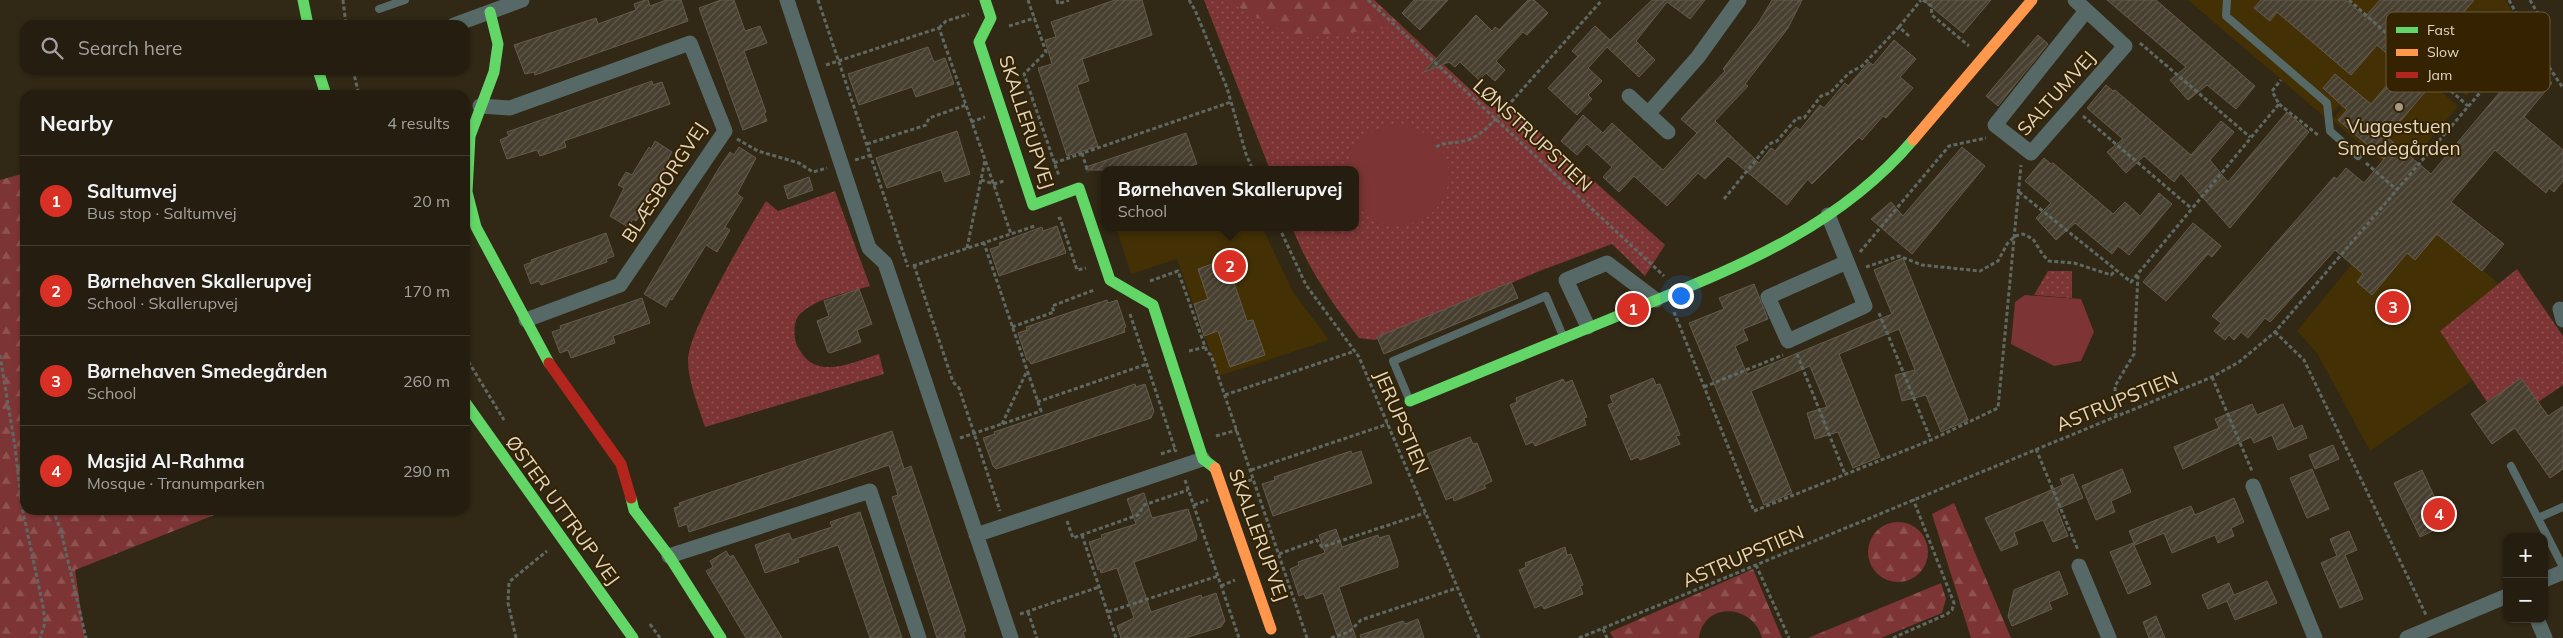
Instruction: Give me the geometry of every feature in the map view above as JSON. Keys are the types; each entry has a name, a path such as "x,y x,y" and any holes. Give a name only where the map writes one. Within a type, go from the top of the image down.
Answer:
{"street":[{"path":"303,0 307,20"},
{"path":"465,20 489,9 522,0"},
{"path":"787,0 870,248 885,263 1011,638"},
{"path":"1648,114 1698,57 1739,0"},
{"path":"1410,401 1667,296 1767,252 1796,237 1860,193 1895,161 2032,0"},
{"name":"SALTUMVEJ","path":"2075,0 2125,46 2031,153 1995,124 2086,11"},
{"name":"SKALLERUPVEJ","path":"986,2 991,18 979,42 1034,205 1079,188 1110,280 1153,305 1203,459 1216,470 1271,629"},
{"path":"470,136 494,72 498,44 489,9"},
{"name":"BLÆSBORGVEJ","path":"480,106 510,108 690,43 725,131 620,285 526,320"},
{"path":"320,75 325,90"},
{"path":"1629,96 1668,132"},
{"path":"470,204 476,227 550,365 621,464 634,510 669,556 721,638"},
{"path":"1828,215 1849,266 1865,306 1793,344 1788,340 1768,297 1849,266"},
{"path":"1588,327 1566,280 1607,263 1667,296"},
{"name":"ØSTER UTTRUP VEJ","path":"470,409 633,638"},
{"name":"SKALLERUPVEJ","path":"976,535 1203,459"},
{"path":"2253,486 2315,638"},
{"path":"669,556 870,491 919,638"},
{"path":"2079,566 2109,638"},
{"path":"2548,578 2563,572"},
{"path":"2407,638 2503,598"},
{"path":"2539,623 2546,638"}],"lane":[{"path":"379,9 405,0"},
{"path":"2227,0 2226,16 2327,103 2330,131 2358,156"},
{"path":"1410,401 1393,360 1546,296 1564,337"},
{"path":"2511,466 2563,568"},
{"path":"2538,518 2563,507"}],"path":[{"path":"342,0 345,20"},
{"path":"818,0 908,267"},
{"path":"1030,0 1046,52 1024,74 1065,194"},
{"path":"1057,0 1058,4 1069,0"},
{"path":"1189,0 1195,10 1231,102 1251,166"},
{"name":"LØNSTRUPSTIEN","path":"1368,0 1674,284 1667,296 1754,511 1844,474"},
{"path":"1436,147 1473,138 1496,119 1602,0"},
{"path":"1724,199 1769,144 1778,141 1797,118 1804,118 1821,96 1830,93 1849,72 1862,66 1922,0 1931,6 1932,15 1983,58"},
{"path":"2349,0 2386,33"},
{"path":"2509,0 2515,12"},
{"name":"ASTRUPSTIEN","path":"2530,0 2538,12"},
{"path":"810,70 939,28 946,21 976,12 986,2"},
{"path":"1899,27 1909,36"},
{"path":"939,28 1011,234"},
{"path":"2134,37 2250,137"},
{"path":"2550,68 2563,88"},
{"path":"2289,70 2272,91 2278,104 2324,139"},
{"path":"354,75 358,90"},
{"path":"2452,92 2468,106"},
{"name":"ASTRUPSTIEN","path":"1579,638 2212,377 2239,362 2275,332 2480,92"},
{"path":"1054,162 1231,102"},
{"path":"2019,191 2131,282 2278,104"},
{"path":"867,144 926,125 929,118 966,105"},
{"path":"2072,106 2191,208"},
{"path":"725,131 758,152 799,163 813,172 842,164"},
{"path":"1849,266 1949,146 1987,138"},
{"path":"1704,387 1793,344 1844,474 1931,440 1998,408 2023,147"},
{"path":"2358,156 2396,189"},
{"path":"967,248 985,159"},
{"path":"2014,161 2021,167"},
{"path":"1053,220 1060,218 1077,270 1093,265"},
{"path":"888,274 1040,224"},
{"name":"JERUPSTIEN","path":"1281,231 1306,285 1355,351 1388,424 1478,638"},
{"path":"1849,266 1899,256 1922,265 1980,271 1998,261 2007,244 2015,236 2023,234 2028,235 2042,255 2050,261 2074,263 2111,275 2116,270"},
{"path":"946,443 1041,411 984,243"},
{"path":"914,265 953,382 959,388 1005,526"},
{"path":"1144,283 1178,271 1207,352 1211,355 1226,395 1307,638"},
{"path":"2116,417 2115,386 2134,354 2138,274"},
{"path":"1012,327 1054,312 1052,306 1096,289"},
{"path":"1876,305 1931,440"},
{"path":"1129,312 1238,638"},
{"path":"2275,332 2304,360 2432,627"},
{"path":"1226,395 1355,351"},
{"path":"0,354 20,492"},
{"path":"1037,402 1146,364"},
{"path":"1002,424 1027,370"},
{"path":"2212,377 2256,480 2253,486"},
{"path":"1251,470 1388,424"},
{"path":"2036,449 2082,560 2079,566"},
{"path":"1062,506 1073,538 1138,515 1144,505 1188,490"},
{"path":"1893,638 1947,614 1952,610 1954,603 1913,499"},
{"path":"1279,554 1317,540 1322,547 1425,513"},
{"path":"24,515 32,564 43,606 45,623 40,638"},
{"path":"55,515 61,531 86,638"},
{"path":"1082,534 1116,638"},
{"path":"516,638 508,603 509,582 562,539"},
{"path":"1756,565 1789,638"},
{"path":"1108,612 1218,576"},
{"path":"1005,620 1099,587"},
{"path":"1331,638 1349,632 1361,620 1457,588"},
{"path":"1028,612 1037,638"},
{"path":"1603,629 1606,638"}],"shaded area":[{"path":"2188,0 2506,0 2512,12 2386,12 2386,32 2380,39 2386,44 2386,92 2442,92 2458,106 2399,176 2332,120 2342,108 2339,105 2327,119"},
{"path":"2462,92 2470,92 2466,96"},
{"path":"2408,195 2440,233 2499,284 2440,331 2473,380 2370,451 2317,353 2297,331"},
{"path":"1117,231 1264,231 1293,292 1329,340 1219,376 1177,259 1131,274"}],"green space":[{"path":"1204,0 1374,0 1488,106 1514,109 1665,245 1645,276 1612,244 1542,270 1375,340 1359,338 1321,285 1305,257 1294,231 1359,231 1359,166 1268,166"},
{"path":"1226,0 1374,0 1402,26 1296,39"},
{"path":"1402,124 1426,135 1441,150 1448,168 1448,186 1440,203 1427,217 1408,224 1381,223 1364,213 1359,207 1359,166 1348,166 1349,159 1358,142 1374,131"},
{"path":"20,174 20,515 214,515 75,570 85,638 0,638 0,180"},
{"path":"835,191 870,286 825,299 801,313 795,325 796,343 810,362 819,366 829,367 850,364 879,354 884,374 705,427 692,385 688,360 691,346 708,304 734,256 766,201 778,211"},
{"path":"2517,269 2563,336 2563,385 2534,405 2517,382 2487,402 2440,331"},
{"path":"2048,271 2072,271 2072,298 2034,295"},
{"path":"2025,295 2081,299 2094,332 2081,361 2054,366 2011,344 2015,302"},
{"path":"1954,503 2011,638 1971,638 1932,514"},
{"path":"1892,522 1904,522 1920,530 1926,540 1928,552 1926,564 1920,574 1904,582 1892,582 1876,574 1868,558 1868,546 1876,530"},
{"path":"1753,569 1782,638 1762,638 1757,627 1749,618 1729,611 1719,613 1710,618 1703,626 1699,638 1613,638 1610,632"},
{"path":"1941,583 1946,599 1942,613 1881,638 1808,638"}],"building":[{"path":"648,0 650,6 666,0 681,0 688,21 535,75 534,72 525,74 514,45 596,18 598,24 636,10 634,4"},
{"path":"721,0 734,0 745,31 760,26 767,43 744,51 766,112 764,113 767,121 743,130 699,8"},
{"path":"1115,0 1142,0 1152,35 1082,59 1089,81 1077,85 1098,146 1067,156 1038,68 1052,64 1045,40 1056,37 1051,22"},
{"path":"1414,0 1448,0 1420,30 1402,13"},
{"path":"1528,0 1534,0 1548,13 1527,35 1523,32 1496,61 1505,70 1495,81 1486,73 1479,80 1460,62 1455,67 1449,62 1424,72 1476,15 1492,31 1495,27 1499,30"},
{"path":"1652,0 1705,0 1690,19 1667,2 1636,41 1655,60 1639,77 1607,47 1588,68 1602,81 1588,95 1592,99 1577,115 1548,88 1578,56 1572,51 1595,26 1610,40"},
{"path":"1772,0 1802,0 1788,28 1745,84 1748,86 1715,121 1759,163 1771,148 1775,151 1796,127 1800,130 1820,105 1824,108 1845,83 1848,86 1869,62 1873,65 1894,40 1916,59 1900,77 1913,88 1886,118 1883,116 1862,140 1859,137 1812,184 1808,179 1787,205 1728,156 1705,179 1698,173 1667,206 1634,176 1619,192 1603,177 1612,167 1587,144 1577,155 1561,141 1583,115 1603,133 1612,123 1663,170 1697,133 1681,119 1725,71 1723,69 1759,22"},
{"path":"1923,0 1991,0 1963,33"},
{"path":"2107,0 2156,0 2255,86 2236,109 2207,85 2188,100 2170,80 2186,67"},
{"path":"2261,0 2346,0 2365,17 2380,0 2474,0 2464,12 2386,12 2386,53 2377,45 2351,75 2277,12 2270,21 2254,8"},
{"path":"2038,35 2048,44 1998,106 1986,96"},
{"path":"928,47 934,62 945,58 954,84 916,97 912,87 859,105 848,74"},
{"path":"2335,74 2371,104 2386,86 2386,92 2425,92 2387,137 2431,174 2500,92 2545,92 2524,117 2563,150 2563,181 2554,192 2549,188 2546,193 2495,150 2451,202 2504,244 2482,271 2437,234 2415,260 2407,253 2372,295 2357,282 2363,274 2335,250 2270,322 2265,318 2248,338 2241,332 2234,340 2229,335 2225,340 2214,331 2221,323 2212,316 2334,177 2337,179 2346,168 2364,183 2384,159 2338,120 2347,110 2323,88"},
{"path":"652,81 653,85 662,82 670,104 564,141 566,147 540,156 537,150 507,159 500,140 509,136 507,132"},
{"path":"2106,85 2113,91 2115,90 2191,155 2221,121 2234,132 2210,160 2228,182 2287,112 2309,132 2230,228 2181,173 2174,182 2144,156 2126,173 2107,152 2123,139 2087,108"},
{"path":"957,131 970,174 945,182 941,170 887,188 876,158"},
{"path":"1186,133 1197,164 1191,166 1101,166 1101,170 1086,170 1086,167"},
{"path":"655,141 672,152 668,159 672,162 636,221 633,219 628,227 610,216 624,188 618,185 626,172 632,175 649,147 651,149"},
{"path":"739,147 756,158 737,194 743,198 725,227 730,230 717,252 706,245 666,307 644,294 719,168 730,152 734,155"},
{"path":"1962,147 1985,166 1912,254 1871,219 1891,202 1903,216"},
{"path":"2044,158 2051,164 2053,163 2113,214 2125,202 2140,216 2159,193 2172,204 2129,255 2118,246 2112,254 2075,223 2056,240 2036,218 2051,203 2025,181"},
{"path":"809,177 813,190 788,199 784,186"},
{"path":"2193,223 2221,246 2212,257 2208,254 2166,301 2143,282"},
{"path":"1057,226 1066,253 999,276 990,249 1000,246 999,243 1042,227 1043,231"},
{"path":"606,233 614,256 606,259 607,262 541,285 539,281 531,284 524,265 532,262 531,260"},
{"path":"1903,258 1968,420 1941,432 1926,395 1902,401 1895,375 1915,370 1899,329 1839,354 1880,457 1853,468 1838,432 1815,439 1807,413 1827,407 1810,366 1751,391 1792,493 1764,505 1689,323 1724,309 1719,298 1754,284 1768,319 1743,329 1748,340 1735,346 1747,374 1892,314 1874,270"},
{"path":"1226,259 1247,321 1253,320 1265,355 1230,367 1218,331 1204,336 1194,304 1208,299 1198,269"},
{"path":"1511,282 1518,298 1384,354 1377,337"},
{"path":"859,289 872,324 857,330 861,342 830,353 817,321 829,316 824,301"},
{"path":"642,298 650,323 613,336 615,343 571,358 568,350 560,353 552,332 561,329 560,326"},
{"path":"1107,300 1108,303 1117,300 1126,327 1124,328 1125,332 1031,364 1027,360 1018,333 1027,330 1026,327"},
{"path":"1653,378 1656,385 1660,384 1680,435 1676,436 1680,444 1640,460 1638,457 1631,460 1608,405 1613,403 1610,396"},
{"path":"2521,378 2548,416 2563,406 2563,469 2550,478 2515,428 2492,444 2471,414"},
{"path":"1563,379 1565,383 1572,380 1587,417 1584,418 1586,425 1535,446 1533,442 1526,445 1510,405 1517,402 1516,398"},
{"path":"1135,384 1136,387 1145,384 1154,411 1151,418 996,469 993,466 983,438 995,434 994,432"},
{"path":"2252,404 2257,415 2283,404 2294,429 2302,425 2307,438 2278,450 2272,435 2254,443 2251,437 2183,469 2174,447 2219,428 2215,419"},
{"path":"892,431 904,469 911,466 966,631 963,632 965,638 937,638 892,497 898,495 889,465 689,532 687,524 679,527 674,508 680,506 679,503"},
{"path":"1470,437 1473,444 1477,443 1492,481 1484,485 1486,488 1454,501 1453,497 1446,500 1427,454"},
{"path":"2333,445 2339,459 2315,469 2309,455"},
{"path":"1351,451 1352,454 1361,451 1372,483 1273,516 1262,484 1275,480 1274,477"},
{"path":"2122,469 2131,492 2111,501 2115,512 2096,520 2082,486"},
{"path":"2312,469 2329,509 2307,518 2290,478"},
{"path":"2422,470 2447,524 2420,537 2394,483"},
{"path":"2073,474 2083,498 2057,509 2068,536 2053,542 2043,520 2014,532 2018,544 2001,551 1985,518 2063,485 2060,479"},
{"path":"1144,493 1152,518 1188,509 1197,536 1196,540 1134,562 1151,612 1201,595 1202,598 1216,593 1225,621 1221,627 1185,638 1121,638 1117,626 1134,618 1117,568 1101,573 1100,569 1098,570 1089,542 1102,538 1101,535 1136,524 1127,499"},
{"path":"2234,498 2244,522 2231,528 2234,536 2218,543 2215,535 2172,553 2164,533 2135,545 2129,531 2191,506 2195,515"},
{"path":"860,512 902,638 870,638 838,545 798,558 799,562 765,573 755,545 789,533 792,540 832,527 830,522"},
{"path":"1336,529 1342,547 1378,535 1379,538 1389,535 1398,562 1398,567 1339,587 1356,638 1338,638 1323,593 1306,599 1304,594 1299,596 1290,569 1299,565 1298,562 1325,553 1319,535"},
{"path":"2349,531 2357,550 2345,555 2363,599 2340,608 2321,563 2337,556 2330,539"},
{"path":"2133,543 2151,584 2128,594 2110,552"},
{"path":"1565,547 1567,555 1571,554 1583,585 1580,586 1583,594 1544,609 1542,605 1535,608 1519,570 1526,567 1525,563"},
{"path":"726,551 730,557 733,555 782,638 746,638 706,571 713,567 710,561"},
{"path":"2059,571 2068,594 2049,602 2052,609 2012,626 2008,616 2014,590"},
{"path":"2267,581 2277,603 2235,620 2227,601 2208,609 2202,595 2229,583 2234,595"},
{"path":"2156,616 2165,638 2149,638 2143,622"},
{"path":"1418,619 1424,638 1361,638 1360,635 1403,621 1405,624"}],"traffic: fast":[{"path":"303,0 307,20"},
{"path":"985,0 991,18 979,42 1033,205 1079,188 1110,280 1153,305 1203,459 1215,468"},
{"path":"470,136 494,72 498,44 490,12"},
{"path":"320,75 324,90"},
{"path":"1410,401 1701,282 1778,245 1815,224 1850,200 1882,172 1913,140"},
{"path":"470,204 476,227 549,363"},
{"path":"470,409 633,638"},
{"path":"631,498 634,510 669,556 721,638"}],"traffic: slow":[{"path":"1913,140 2032,0"},
{"path":"1215,468 1271,629"}],"traffic: jam":[{"path":"549,363 621,464 631,498"}],"place":[{"name":"Vuggestuen Smedegården","path":"2399,107"},
{"name":"Børnehaven Skallerupvej","path":"1230,266"},
{"name":"Børnehaven Smedegården","path":"2393,307"},
{"name":"Saltumvej","path":"1633,309"},
{"name":"Masjid Al-Rahma","path":"2439,514"}]}
